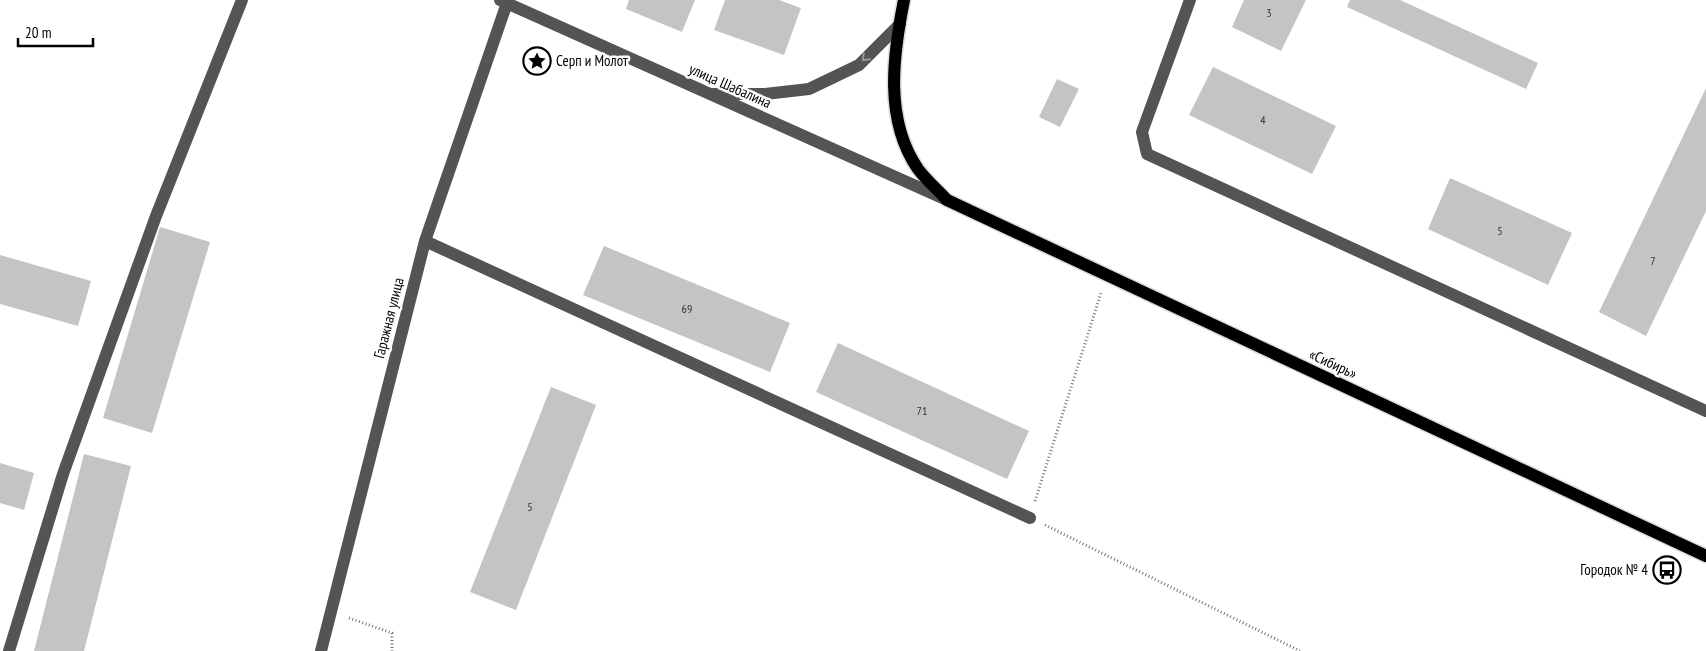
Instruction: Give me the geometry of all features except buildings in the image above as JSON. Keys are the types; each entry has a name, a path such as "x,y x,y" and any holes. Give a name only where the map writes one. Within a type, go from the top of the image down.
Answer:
{"main road":[{"path":"904,0 893,85 900,131 918,169 947,200"},
{"name":"«Сибирь»","path":"947,200 1706,556"}],"street":[{"path":"10,651 63,474 156,216 242,0"},
{"path":"1190,0 1142,132 1147,154 1706,411"},
{"name":"улица Шабалина","path":"505,1 947,200"},
{"name":"Гаражная улица","path":"321,651 425,241 505,1"},
{"path":"707,93 765,94 809,89 859,65 900,24"},
{"path":"425,241 1030,518"}],"path":[{"path":"1107,276 1030,518 1300,651"},
{"path":"330,612 392,633 392,651"}],"place":[{"name":"Серп и Молот","path":"537,61"},
{"name":"Городок № 4","path":"1667,570"}]}
